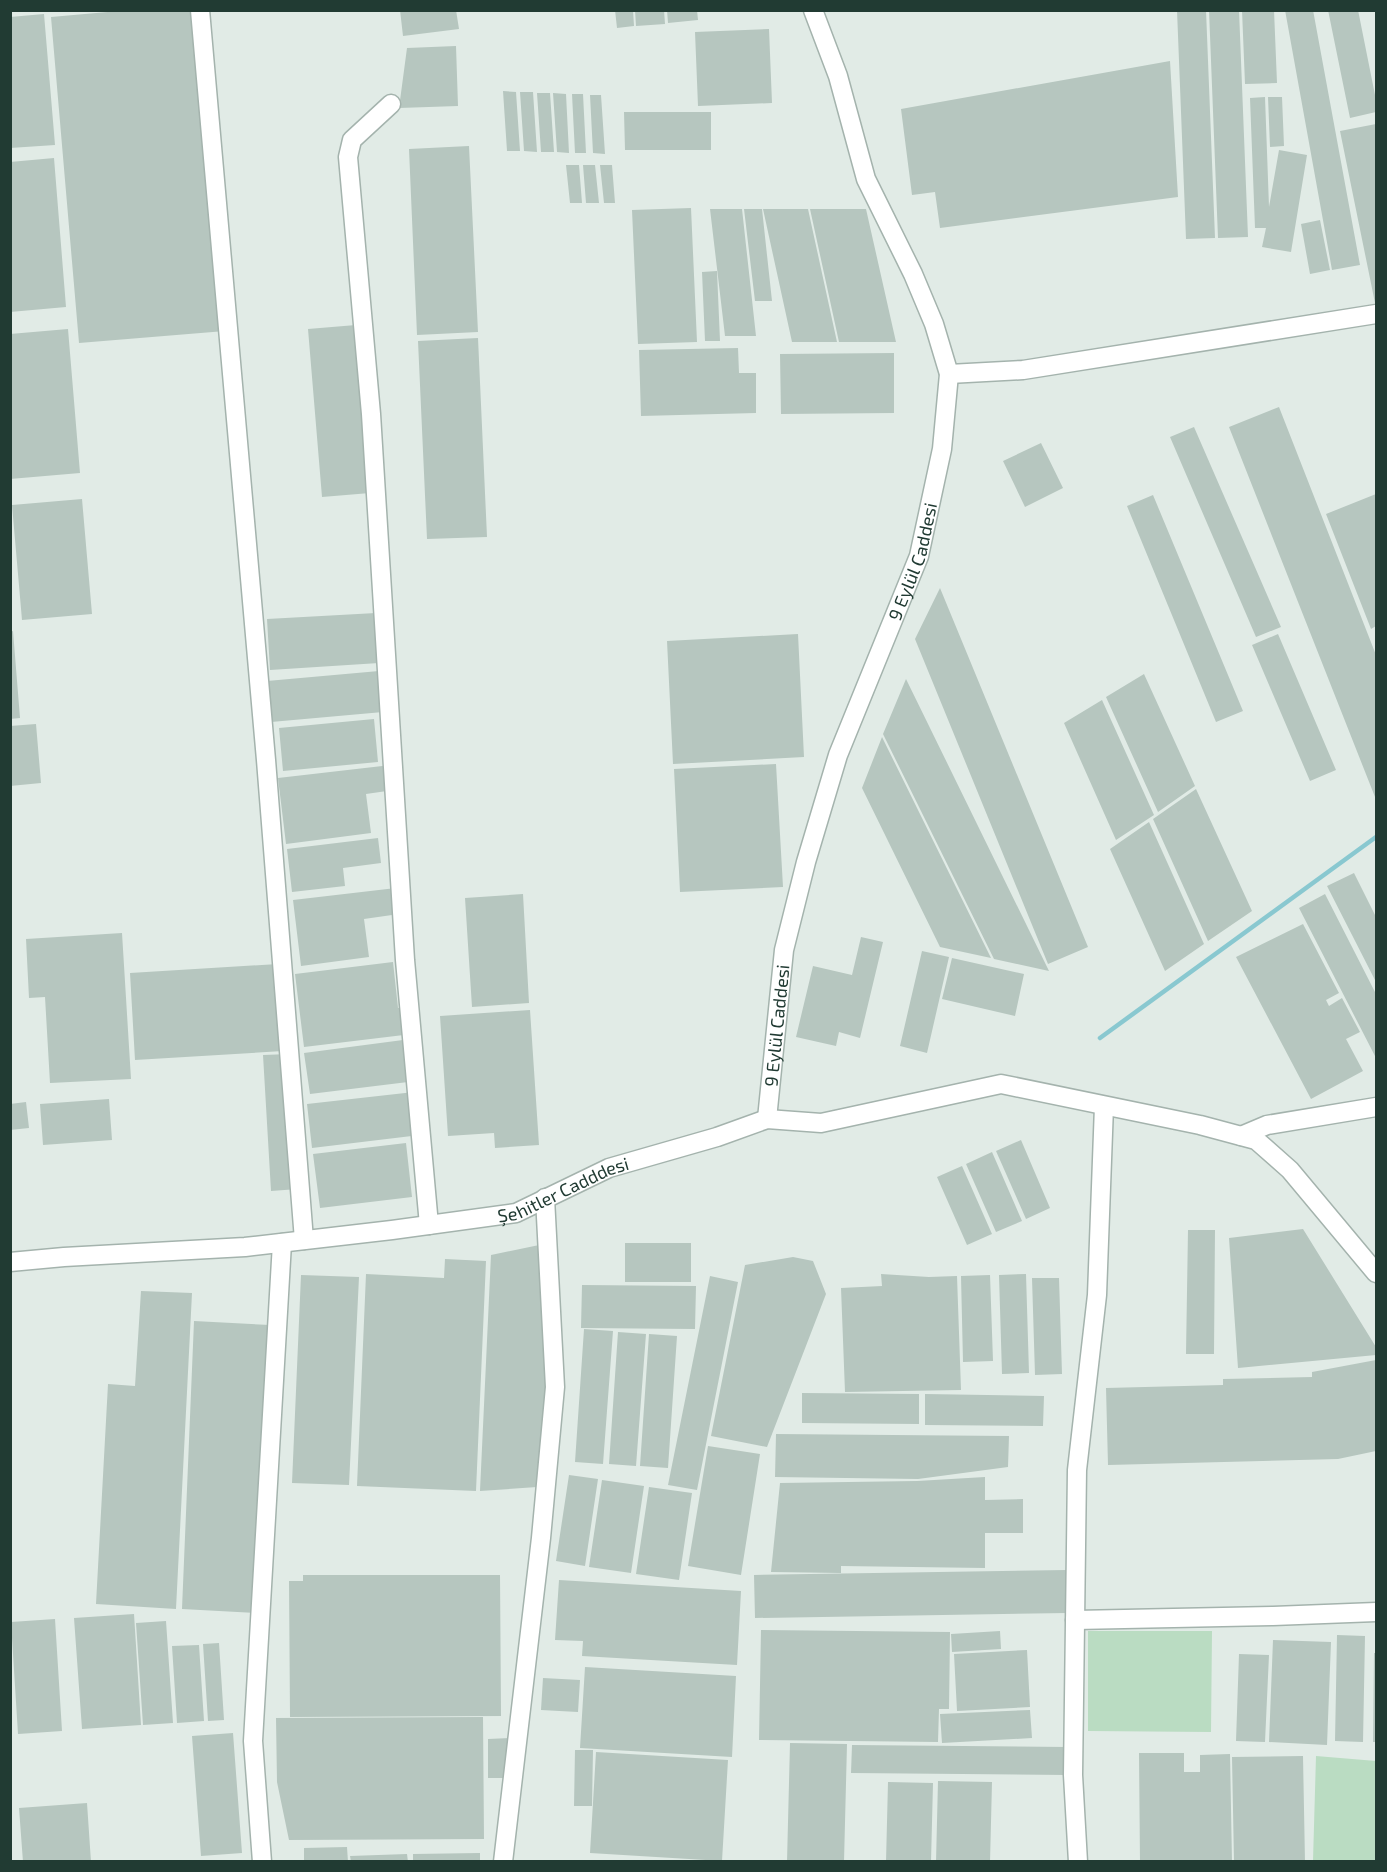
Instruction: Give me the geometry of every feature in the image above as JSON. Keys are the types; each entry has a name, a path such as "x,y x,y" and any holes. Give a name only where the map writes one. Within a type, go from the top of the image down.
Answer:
{"street":[{"path":"200,10 266,760 304,1240"},
{"name":"9 Eylül Caddesi","path":"767,1119 787,939 806,862 838,755 919,556 942,448 949,374 930,314 866,179 838,76 813,10"},
{"path":"391,104 352,140 348,157 371,414 405,960 429,1225"},
{"path":"949,374 1023,370 1377,314"},
{"name":"Şehitler Cadddesi","path":"10,1262 245,1247 516,1213 609,1168 717,1137 767,1119 821,1123 1001,1084 1200,1125 1256,1140 1290,1170 1377,1273"},
{"path":"1078,1862 1074,1775 1077,1470 1097,1295 1104,1106"},
{"path":"1241,1136 1267,1125 1377,1107"},
{"path":"503,1862 555,1387 545,1198"},
{"path":"262,1862 253,1741 282,1243"},
{"path":"1075,1620 1377,1612"}],"green space":[{"path":"1088,1631 1212,1631 1211,1732 1088,1731"},
{"path":"1316,1756 1376,1761 1376,1861 1313,1861"}],"building":[{"path":"130,10 198,10 225,331 79,343 51,17"},
{"path":"400,10 456,10 459,29 403,36"},
{"path":"615,10 633,10 634,26 617,28"},
{"path":"635,10 664,10 665,24 636,26"},
{"path":"667,10 697,10 698,20 668,23"},
{"path":"1177,10 1206,10 1215,238 1186,239"},
{"path":"1209,10 1239,10 1248,237 1218,238"},
{"path":"1242,10 1274,10 1277,83 1245,84"},
{"path":"1285,10 1313,10 1360,265 1332,270"},
{"path":"1328,10 1358,10 1376,100 1376,112 1350,118"},
{"path":"44,14 55,145 10,148 10,17"},
{"path":"769,29 772,103 698,106 695,32"},
{"path":"456,46 458,106 399,108 407,48"},
{"path":"1170,61 1178,197 940,228 935,192 912,195 901,109"},
{"path":"503,91 516,92 520,151 507,151"},
{"path":"520,92 533,92 537,152 524,151"},
{"path":"537,93 550,93 554,152 541,152"},
{"path":"553,93 566,94 569,153 557,152"},
{"path":"572,94 583,94 586,153 575,153"},
{"path":"590,95 601,95 605,154 593,153"},
{"path":"1265,97 1269,207 1279,150 1307,155 1291,252 1262,247 1266,228 1255,228 1250,98"},
{"path":"1268,97 1282,97 1284,146 1270,147"},
{"path":"624,112 711,112 711,150 625,150"},
{"path":"1376,124 1376,303 1375,303 1340,131"},
{"path":"469,146 478,332 417,335 409,149"},
{"path":"54,158 66,307 10,312 10,162"},
{"path":"566,165 579,165 582,203 570,203"},
{"path":"583,165 595,165 599,203 586,203"},
{"path":"600,165 612,165 615,203 604,203"},
{"path":"691,208 697,342 638,344 632,210"},
{"path":"710,209 742,209 756,336 725,336"},
{"path":"744,209 762,209 772,301 755,301"},
{"path":"763,209 808,209 837,342 792,342"},
{"path":"810,209 866,209 896,342 839,342"},
{"path":"1320,220 1330,270 1310,274 1301,224"},
{"path":"717,271 720,341 705,341 702,272"},
{"path":"356,325 370,493 322,497 308,329"},
{"path":"68,329 80,473 10,479 10,334"},
{"path":"478,338 487,537 427,539 418,341"},
{"path":"738,348 739,373 756,373 756,413 641,416 639,350"},
{"path":"894,353 894,413 781,414 780,354"},
{"path":"1279,407 1376,655 1375,797 1229,427"},
{"path":"1194,427 1281,627 1256,637 1170,437"},
{"path":"1041,443 1063,488 1025,507 1003,461"},
{"path":"1376,494 1376,626 1371,629 1326,514"},
{"path":"1153,495 1243,711 1216,722 1127,506"},
{"path":"82,499 92,614 22,620 12,505"},
{"path":"940,588 1088,947 1048,964 915,639"},
{"path":"376,613 379,663 270,670 267,619"},
{"path":"13,631 20,718 10,719 10,632"},
{"path":"798,634 804,757 673,764 667,641"},
{"path":"1278,634 1336,770 1310,781 1252,645"},
{"path":"379,671 383,712 271,722 267,681"},
{"path":"1144,674 1195,786 1158,812 1106,697"},
{"path":"906,679 1049,971 994,959 883,734"},
{"path":"1102,700 1154,815 1116,840 1064,723"},
{"path":"374,719 378,762 283,771 279,728"},
{"path":"36,724 41,783 10,786 10,726"},
{"path":"882,737 991,958 940,947 862,788"},
{"path":"776,764 783,887 680,892 674,769"},
{"path":"391,765 394,790 366,794 371,833 286,844 278,778"},
{"path":"1196,789 1252,911 1208,941 1153,819"},
{"path":"1149,822 1204,944 1165,971 1110,849"},
{"path":"378,838 381,863 343,868 345,886 292,892 287,849"},
{"path":"1354,873 1376,917 1376,982 1327,886"},
{"path":"396,888 399,914 364,919 369,957 301,966 293,900"},
{"path":"523,894 529,1003 472,1007 465,898"},
{"path":"1325,894 1376,994 1376,1058 1299,908"},
{"path":"1303,924 1339,993 1326,1000 1329,1006 1342,998 1360,1032 1346,1039 1363,1071 1311,1099 1236,957"},
{"path":"122,933 131,1079 50,1083 45,997 29,998 26,939"},
{"path":"861,937 883,942 860,1038 839,1032 836,1046 796,1037 813,966 852,975"},
{"path":"922,951 949,957 927,1053 900,1046"},
{"path":"952,958 1024,974 1015,1016 942,999"},
{"path":"393,962 398,1008 409,1007 412,1034 304,1047 295,974"},
{"path":"278,964 283,1051 135,1060 130,973"},
{"path":"530,1010 539,1145 495,1148 494,1133 448,1136 440,1016"},
{"path":"403,1040 408,1082 310,1094 304,1053"},
{"path":"290,1054 298,1189 271,1191 263,1055"},
{"path":"414,1092 420,1135 312,1148 307,1104"},
{"path":"109,1099 112,1140 43,1145 40,1104"},
{"path":"26,1102 29,1128 10,1130 10,1104"},
{"path":"1021,1140 1050,1208 1026,1219 996,1151"},
{"path":"406,1143 412,1197 320,1208 313,1154"},
{"path":"992,1152 1022,1221 996,1232 966,1164"},
{"path":"962,1166 992,1234 967,1245 937,1177"},
{"path":"1303,1229 1376,1347 1376,1355 1238,1368 1229,1238"},
{"path":"1188,1230 1215,1230 1214,1354 1186,1354"},
{"path":"625,1243 691,1243 691,1282 625,1282"},
{"path":"544,1244 548,1395 537,1487 480,1491 491,1255"},
{"path":"793,1257 813,1261 826,1294 767,1447 711,1436 745,1265"},
{"path":"445,1259 486,1261 476,1491 357,1486 366,1274 444,1278"},
{"path":"881,1274 957,1276 961,1390 845,1392 841,1288 882,1286"},
{"path":"1026,1274 1029,1373 1002,1374 999,1275"},
{"path":"301,1275 359,1277 349,1485 292,1483"},
{"path":"990,1275 993,1361 963,1362 961,1276"},
{"path":"710,1276 738,1282 697,1490 668,1485"},
{"path":"1032,1278 1059,1278 1062,1374 1035,1375"},
{"path":"582,1285 696,1286 695,1329 581,1328"},
{"path":"141,1291 192,1293 176,1609 96,1604 108,1384 135,1386"},
{"path":"194,1321 270,1325 258,1613 182,1609"},
{"path":"584,1329 613,1331 603,1464 575,1462"},
{"path":"618,1332 646,1334 636,1466 609,1464"},
{"path":"649,1334 677,1336 668,1468 640,1466"},
{"path":"1376,1360 1376,1451 1338,1459 1108,1465 1106,1388 1223,1385 1223,1379 1312,1377 1312,1372"},
{"path":"802,1393 919,1394 919,1424 802,1423"},
{"path":"925,1394 1044,1396 1043,1426 925,1425"},
{"path":"776,1434 1009,1436 1008,1467 918,1479 775,1477"},
{"path":"708,1446 760,1454 741,1575 688,1566"},
{"path":"569,1475 598,1479 585,1566 556,1561"},
{"path":"985,1477 985,1500 1023,1499 1023,1533 985,1533 985,1568 841,1566 841,1573 771,1572 780,1483 917,1481"},
{"path":"602,1480 644,1486 631,1573 589,1567"},
{"path":"649,1487 692,1493 679,1580 636,1574"},
{"path":"1067,1570 1067,1613 755,1618 754,1575"},
{"path":"303,1575 500,1575 501,1716 290,1717 289,1581 303,1581"},
{"path":"559,1580 741,1591 737,1665 582,1656 583,1641 555,1640"},
{"path":"134,1614 141,1725 82,1729 74,1618"},
{"path":"55,1619 62,1731 18,1734 11,1622"},
{"path":"166,1621 173,1723 143,1725 136,1623"},
{"path":"761,1630 950,1632 949,1709 939,1709 938,1742 759,1740"},
{"path":"1000,1631 1001,1649 952,1652 951,1634"},
{"path":"1337,1635 1365,1636 1363,1742 1335,1741"},
{"path":"1273,1640 1331,1642 1327,1745 1269,1742"},
{"path":"219,1643 224,1720 208,1721 203,1644"},
{"path":"199,1645 204,1721 177,1723 172,1646"},
{"path":"1027,1650 1030,1707 957,1711 954,1654"},
{"path":"1374,1653 1376,1653 1376,1742 1373,1742"},
{"path":"1239,1654 1269,1655 1265,1742 1236,1741"},
{"path":"585,1667 736,1676 732,1757 580,1748"},
{"path":"543,1678 580,1680 578,1712 541,1710"},
{"path":"1030,1710 1032,1738 942,1743 940,1714"},
{"path":"483,1717 484,1839 289,1840 277,1782 276,1718"},
{"path":"233,1733 242,1853 201,1856 192,1736"},
{"path":"511,1738 512,1778 488,1778 488,1739"},
{"path":"790,1743 847,1744 844,1862 787,1862"},
{"path":"852,1745 1067,1747 1067,1775 851,1773"},
{"path":"575,1750 593,1750 592,1806 574,1806"},
{"path":"596,1752 728,1760 722,1861 590,1853"},
{"path":"1139,1753 1184,1753 1184,1772 1200,1772 1200,1755 1230,1754 1232,1862 1140,1862"},
{"path":"1303,1756 1305,1862 1234,1862 1232,1757"},
{"path":"938,1781 992,1782 990,1862 936,1862"},
{"path":"888,1782 933,1783 931,1862 886,1862"},
{"path":"87,1803 91,1862 23,1862 19,1808"},
{"path":"347,1847 348,1862 304,1862 304,1848"},
{"path":"480,1853 480,1862 413,1862 413,1854"},
{"path":"407,1854 408,1862 351,1862 350,1856"}],"waterway":[{"path":"1100,1038 1376,837"}]}
